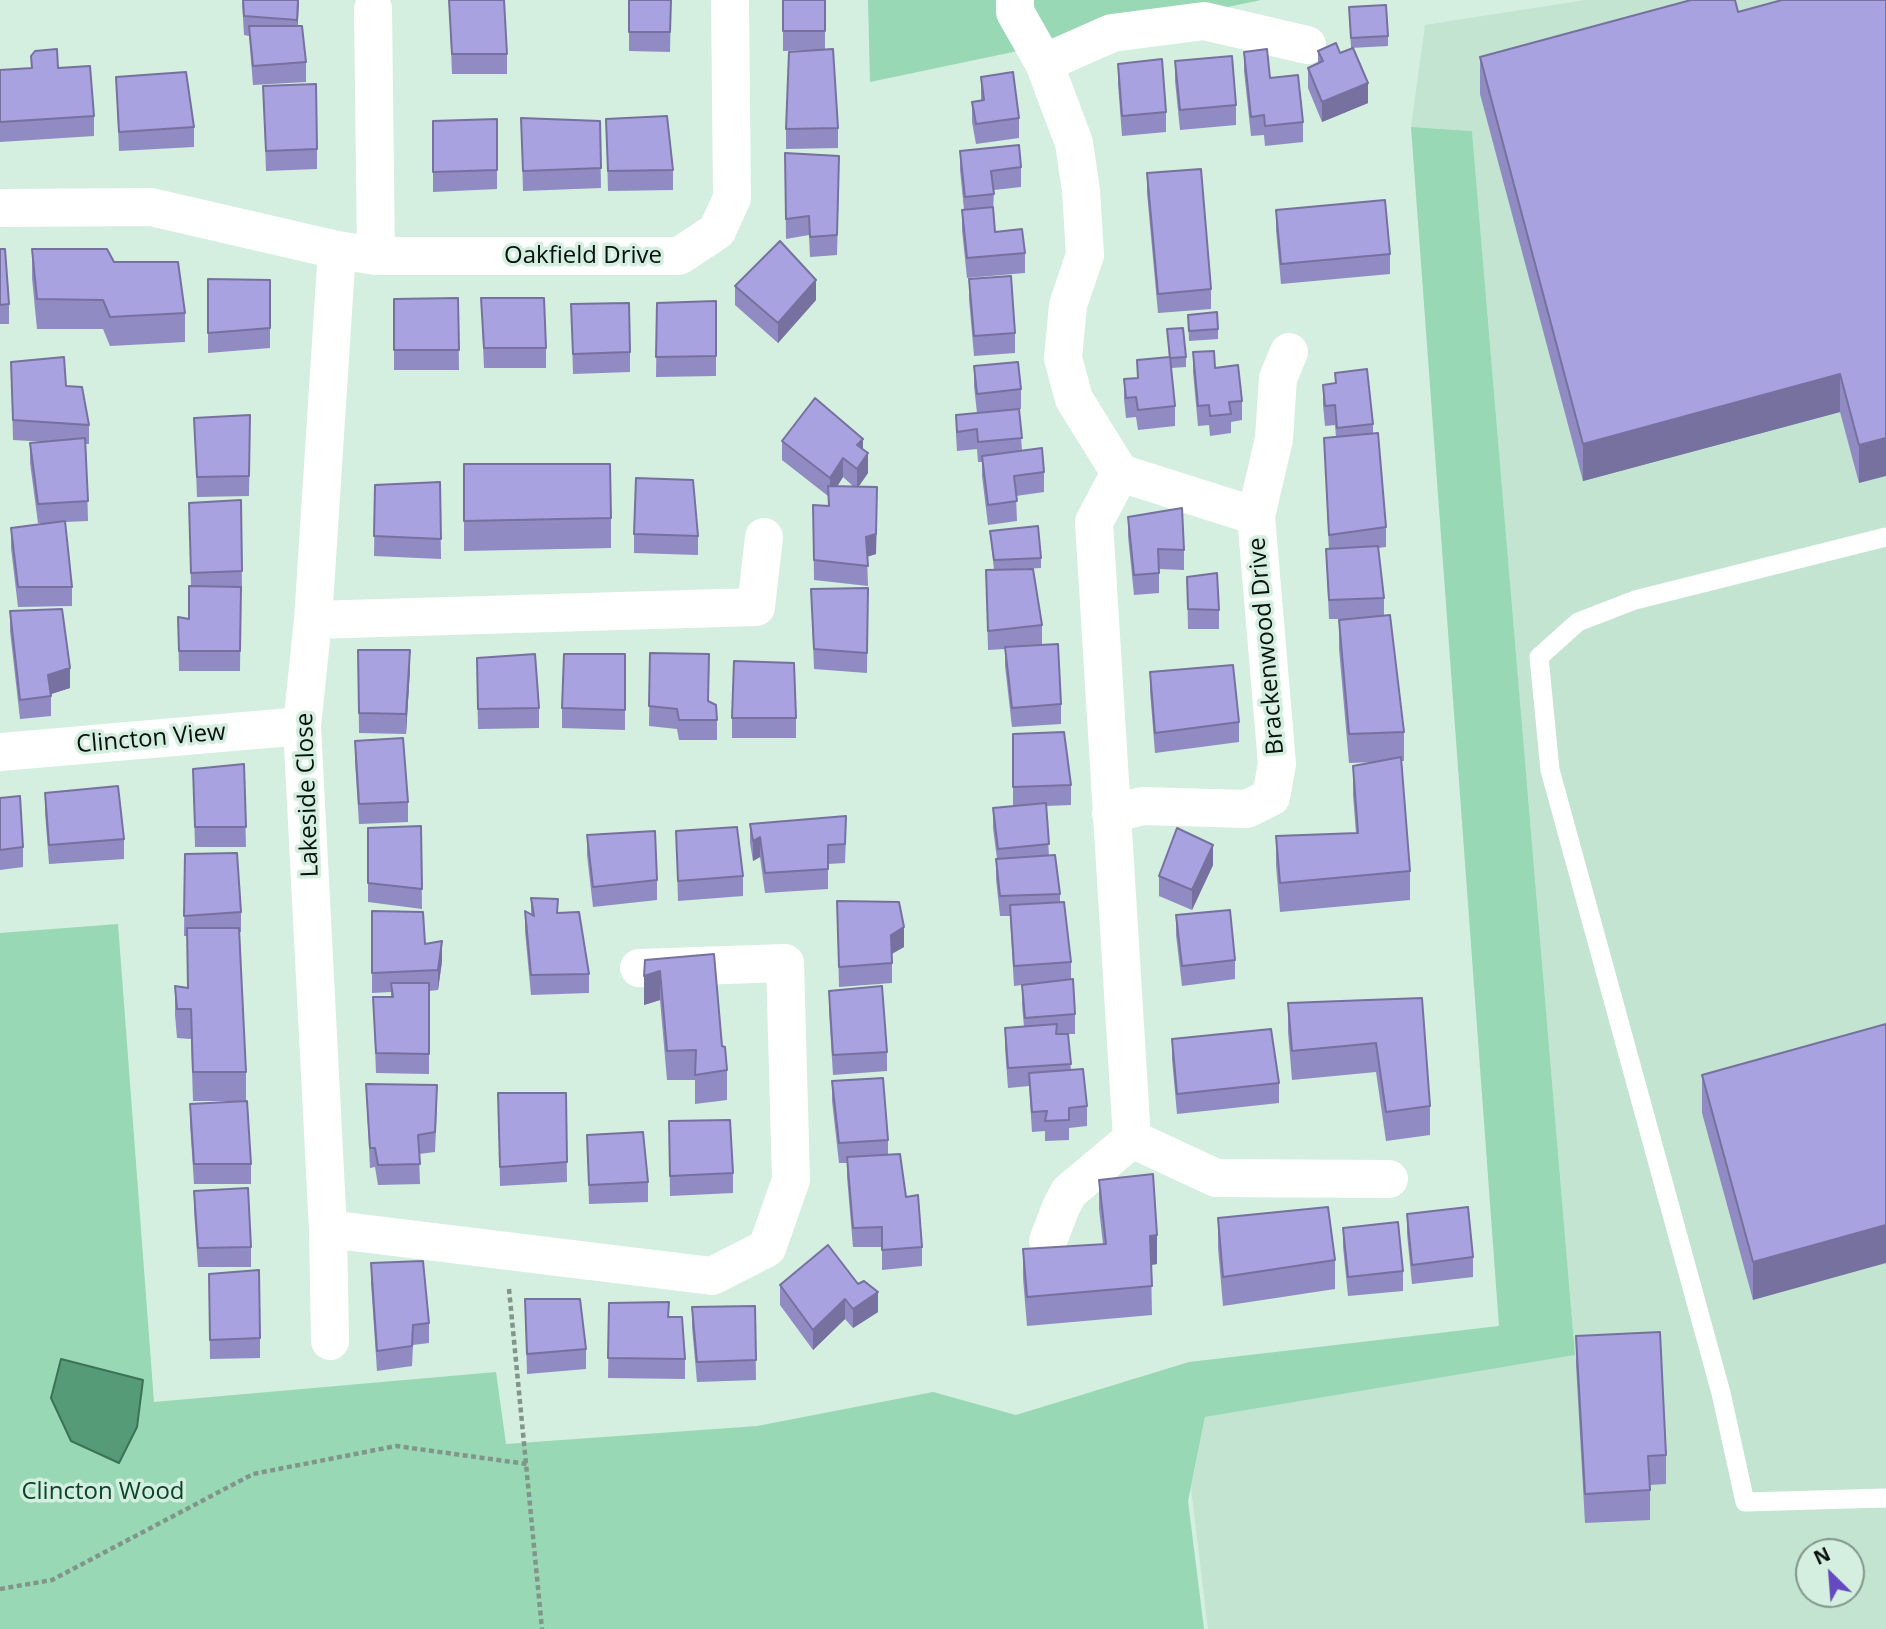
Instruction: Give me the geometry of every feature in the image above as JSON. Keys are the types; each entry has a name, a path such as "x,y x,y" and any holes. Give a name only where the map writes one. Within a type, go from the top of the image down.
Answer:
{"street":[{"name":"Oakfield Drive","path":"0,208 151,207 337,250 376,256 679,256 717,231 732,198 730,0"},
{"path":"1015,0 1015,12 1044,63 1074,143 1081,190 1085,255 1068,305 1063,358 1074,398 1119,473 1094,522 1132,1139"},
{"path":"373,9 376,256"},
{"path":"1044,63 1112,33 1203,20 1307,45"},
{"name":"Lakeside Close","path":"330,1341 328,1229 302,726 313,620 337,250"},
{"path":"1256,516 1274,439 1278,378 1289,352"},
{"name":"Brackenwood Drive","path":"1111,814 1143,806 1247,810 1271,797 1277,764 1256,516 1119,473"},
{"path":"313,620 756,607 764,537"},
{"name":"Clincton View","path":"0,752 302,726"},
{"path":"328,1229 712,1276 767,1248 791,1180 785,963 639,968"},
{"path":"1132,1139 1216,1178 1389,1179"},
{"path":"1048,1241 1069,1192 1132,1139"}],"lane":[{"path":"1886,537 1635,600 1578,622 1539,657 1550,770 1721,1393 1745,1502 1886,1498"}],"path":[{"path":"505,1250 542,1629"},
{"path":"0,1589 52,1580 253,1474 396,1446 527,1464"}],"shaded area":[{"path":"1585,0 1886,0 1886,1629 1208,1629 1191,1488 1205,1417 1575,1355 1472,131 1411,127 1425,25"},
{"path":"61,1359 143,1380 137,1427 119,1463 71,1441 51,1398"}],"green space":[{"path":"868,0 1261,0 870,82"},
{"name":"Clincton Wood","path":"1411,127 1472,131 1575,1355 1205,1417 1188,1501 1204,1629 0,1629 0,933 118,924 154,1402 496,1372 506,1444 757,1426 933,1392 1016,1415 1189,1362 1499,1326"}],"building":[{"path":"243,0 298,0 297,20 244,16"},
{"path":"449,0 504,0 507,54 452,54"},
{"path":"629,0 671,0 670,32 629,32"},
{"path":"783,0 825,0 825,31 783,31"},
{"path":"1691,0 1735,0 1738,12 1782,0 1886,0 1886,438 1859,445 1840,374 1583,444 1480,57"},
{"path":"1386,5 1388,36 1351,38 1349,7"},
{"path":"249,26 302,26 306,62 253,66"},
{"path":"1336,43 1340,53 1353,48 1368,83 1322,102 1308,68 1323,61 1318,51"},
{"path":"57,49 58,68 90,66 94,116 0,122 0,70 32,68 31,56 35,51"},
{"path":"833,49 838,128 786,129 789,52"},
{"path":"1267,49 1270,78 1298,75 1303,122 1265,126 1264,115 1251,117 1244,52"},
{"path":"1232,56 1236,105 1180,110 1175,61"},
{"path":"1162,59 1166,112 1122,116 1118,64"},
{"path":"186,72 194,127 119,132 116,77"},
{"path":"1013,72 1019,118 976,124 972,102 984,100 981,77"},
{"path":"316,84 317,149 266,151 263,86"},
{"path":"667,116 673,170 608,171 606,119"},
{"path":"521,118 600,121 601,168 523,171"},
{"path":"497,119 497,170 433,172 433,121"},
{"path":"1019,145 1021,167 991,171 994,194 965,197 960,151"},
{"path":"785,153 839,156 837,235 810,237 809,216 786,219"},
{"path":"1201,169 1211,289 1158,294 1147,173"},
{"path":"1385,200 1390,254 1281,264 1276,210"},
{"path":"993,207 995,232 1022,229 1025,253 967,258 962,210"},
{"path":"780,241 816,280 778,323 735,286"},
{"path":"0,249 5,249 9,304 0,305"},
{"path":"32,249 107,249 114,262 178,262 185,313 110,317 103,300 37,299"},
{"path":"1011,276 1015,333 974,336 969,279"},
{"path":"208,279 270,280 270,328 208,333"},
{"path":"458,298 459,350 394,350 394,299"},
{"path":"481,298 544,298 546,348 484,348"},
{"path":"716,301 716,356 656,357 657,303"},
{"path":"629,303 630,352 573,354 571,304"},
{"path":"1217,312 1218,329 1189,331 1188,315"},
{"path":"1183,328 1186,357 1170,358 1167,329"},
{"path":"1214,351 1215,368 1238,365 1242,401 1229,402 1231,414 1210,416 1209,405 1198,406 1193,352"},
{"path":"64,357 66,386 82,387 89,425 13,420 11,362"},
{"path":"1170,357 1175,406 1138,410 1136,397 1126,398 1124,379 1138,378 1137,360"},
{"path":"1018,362 1021,389 977,394 974,366"},
{"path":"1367,369 1373,424 1337,428 1335,405 1325,406 1323,385 1336,383 1335,373"},
{"path":"815,398 863,439 857,445 868,453 857,469 843,458 830,478 782,441"},
{"path":"1019,409 1022,438 978,442 977,429 957,432 956,415"},
{"path":"250,415 249,476 197,477 194,418"},
{"path":"1378,433 1386,527 1329,535 1324,438"},
{"path":"85,438 88,501 38,504 30,443"},
{"path":"1042,448 1044,472 1014,476 1017,501 988,505 982,456"},
{"path":"464,464 610,464 611,518 464,521"},
{"path":"636,478 693,480 698,536 634,534"},
{"path":"440,482 441,539 374,536 375,485"},
{"path":"828,486 877,487 876,534 866,537 868,566 814,560 813,505 829,506"},
{"path":"241,500 242,571 191,573 189,503"},
{"path":"1182,508 1184,550 1158,549 1159,573 1134,575 1128,517"},
{"path":"65,521 72,587 18,587 11,528"},
{"path":"1038,526 1041,558 994,560 990,531"},
{"path":"1378,546 1384,598 1329,600 1326,549"},
{"path":"1033,569 1042,625 988,631 986,570"},
{"path":"1217,573 1219,610 1188,609 1187,577"},
{"path":"189,586 241,587 240,651 179,651 178,617 189,619"},
{"path":"868,588 867,653 814,649 811,589"},
{"path":"62,609 70,668 48,675 51,696 20,700 10,611"},
{"path":"1390,615 1404,732 1349,734 1339,620"},
{"path":"1058,644 1061,704 1012,708 1005,647"},
{"path":"358,650 410,650 406,714 359,713"},
{"path":"650,653 709,654 708,701 716,705 717,720 679,720 677,709 649,706"},
{"path":"535,654 539,708 478,709 477,658"},
{"path":"564,654 625,654 625,710 562,708"},
{"path":"734,661 794,663 796,718 732,718"},
{"path":"1233,665 1239,722 1155,733 1150,672"},
{"path":"1064,732 1071,785 1013,787 1013,734"},
{"path":"403,738 408,802 359,804 355,741"},
{"path":"1401,757 1410,871 1280,883 1276,836 1358,833 1353,766"},
{"path":"244,764 246,827 195,827 193,769"},
{"path":"118,786 124,839 49,845 45,793"},
{"path":"20,796 23,847 0,850 0,798"},
{"path":"1046,803 1049,844 998,849 993,808"},
{"path":"846,816 845,844 828,845 828,869 765,873 760,837 753,841 750,824"},
{"path":"421,826 422,889 368,883 368,828"},
{"path":"737,827 743,876 678,881 676,831"},
{"path":"1177,828 1213,845 1192,890 1159,876"},
{"path":"655,831 657,880 593,887 587,835"},
{"path":"237,853 241,912 184,916 185,854"},
{"path":"1055,855 1060,894 1000,896 996,859"},
{"path":"531,898 558,899 557,913 579,912 589,974 531,975 525,911 534,916"},
{"path":"837,901 899,902 904,927 891,935 892,963 839,967"},
{"path":"1064,902 1071,962 1014,966 1010,905"},
{"path":"1230,910 1235,960 1182,966 1176,915"},
{"path":"372,911 423,912 425,944 442,941 438,970 372,973"},
{"path":"187,928 239,928 246,1072 193,1072 191,1009 177,1009 175,986 188,988"},
{"path":"714,954 722,1046 725,1047 727,1070 695,1075 696,1050 667,1051 660,971 644,976 645,960"},
{"path":"1073,979 1075,1014 1025,1018 1022,985"},
{"path":"391,983 429,983 429,1054 376,1053 373,997 393,997"},
{"path":"882,986 887,1052 833,1055 829,991"},
{"path":"1422,998 1430,1106 1386,1112 1376,1043 1292,1051 1288,1003"},
{"path":"1057,1024 1056,1034 1068,1034 1071,1064 1008,1068 1005,1028"},
{"path":"1886,1024 1886,1225 1753,1262 1702,1075"},
{"path":"1271,1029 1279,1083 1177,1094 1172,1039"},
{"path":"1083,1069 1087,1106 1069,1108 1069,1120 1045,1121 1047,1111 1032,1112 1029,1073"},
{"path":"883,1078 888,1140 839,1143 832,1081"},
{"path":"366,1084 437,1085 435,1132 418,1135 420,1164 378,1165 375,1148 370,1148"},
{"path":"498,1093 566,1093 567,1162 500,1167"},
{"path":"247,1101 251,1164 194,1164 190,1104"},
{"path":"730,1120 733,1173 670,1176 669,1121"},
{"path":"643,1132 648,1182 589,1185 587,1135"},
{"path":"900,1154 906,1197 918,1195 922,1247 882,1250 882,1227 853,1228 847,1157"},
{"path":"1153,1174 1157,1235 1150,1236 1152,1286 1027,1297 1023,1249 1106,1244 1099,1180"},
{"path":"248,1188 251,1247 198,1248 194,1191"},
{"path":"1328,1207 1335,1260 1223,1277 1218,1218"},
{"path":"1468,1207 1473,1257 1412,1265 1407,1214"},
{"path":"1398,1222 1403,1271 1348,1277 1343,1228"},
{"path":"828,1245 858,1284 864,1281 878,1292 853,1309 845,1299 813,1330 780,1285"},
{"path":"423,1261 429,1323 413,1325 412,1346 377,1351 371,1263"},
{"path":"259,1270 260,1338 210,1340 209,1274"},
{"path":"525,1299 580,1299 586,1349 527,1354"},
{"path":"669,1302 668,1317 682,1317 685,1359 608,1358 609,1303"},
{"path":"755,1306 756,1360 697,1362 692,1307"},
{"path":"1660,1332 1666,1455 1648,1456 1650,1490 1585,1494 1576,1336"}]}
